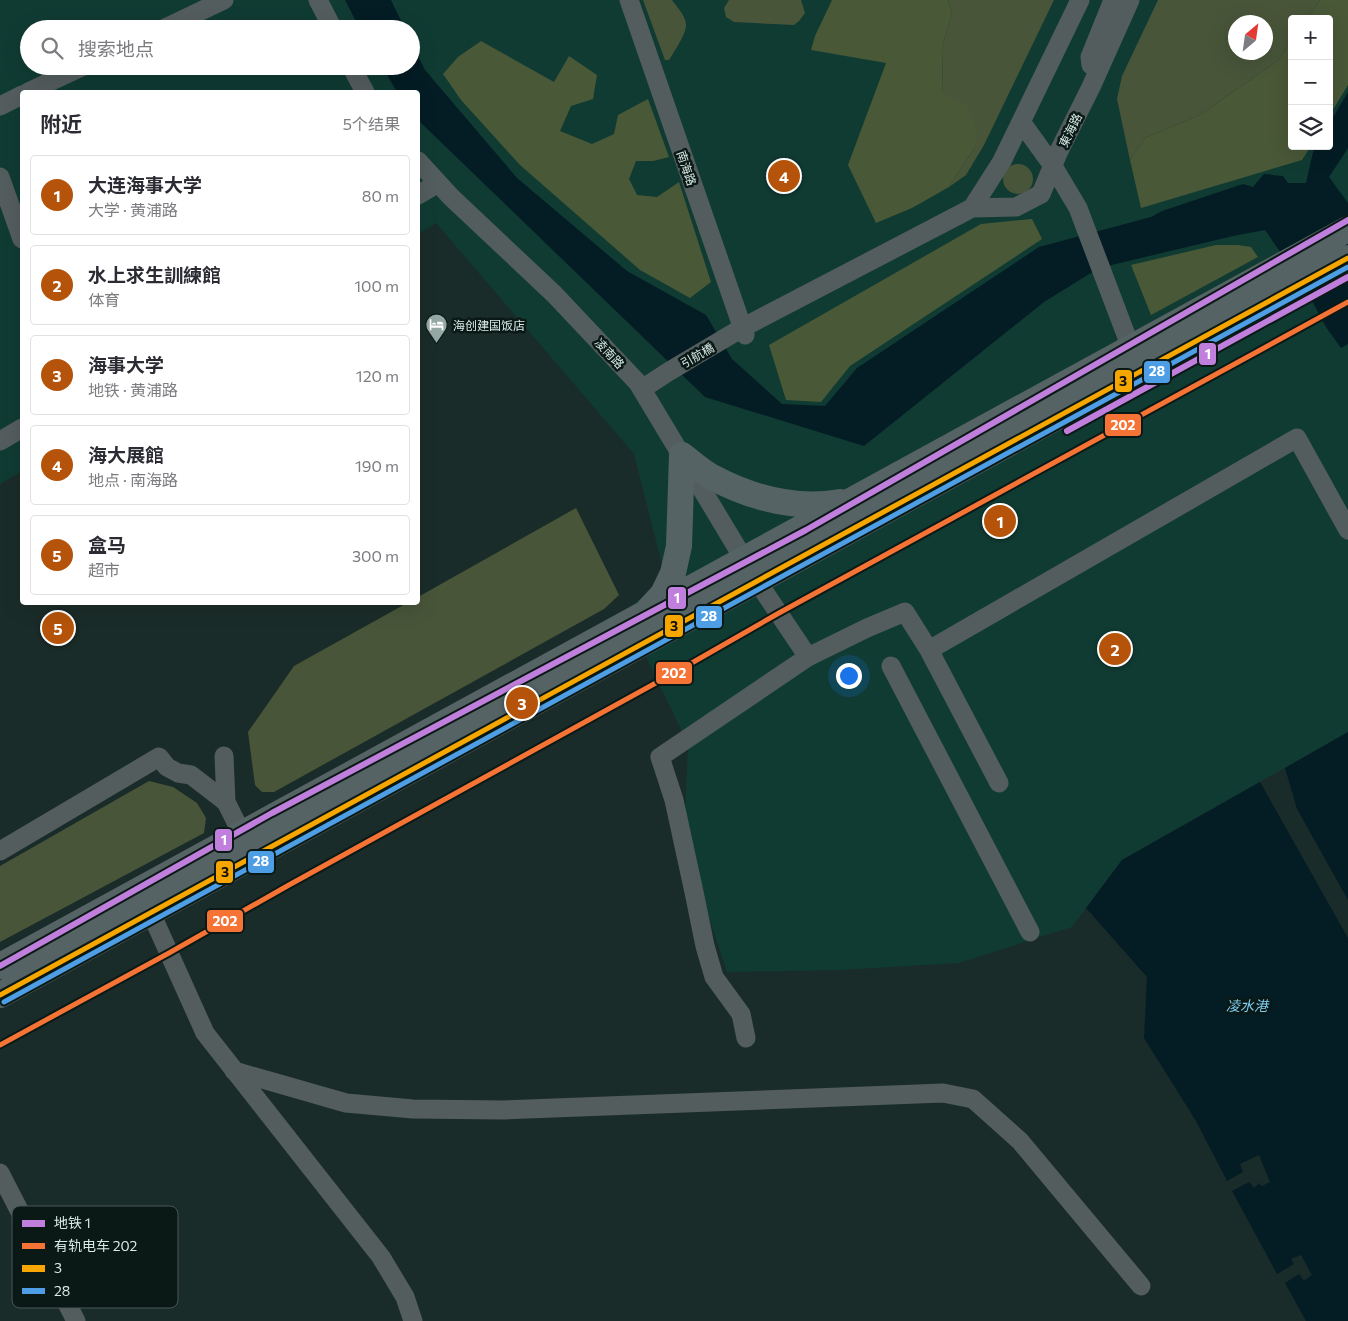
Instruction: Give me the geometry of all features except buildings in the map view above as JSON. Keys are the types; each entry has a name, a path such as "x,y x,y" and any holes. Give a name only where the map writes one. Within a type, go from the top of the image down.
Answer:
{"highway":[{"path":"0,995 151,913 751,571 1283,279 1348,229"},
{"path":"0,966 644,614 751,571 854,500 1131,348 1283,279 1348,258"},
{"path":"682,455 708,475 737,488 773,500 802,505 854,500"},
{"path":"644,614 663,594 673,573 679,546 682,455"}],"street":[{"path":"182,20 224,0"},
{"path":"318,0 328,20"},
{"name":"南海路","path":"629,0 738,334"},
{"path":"972,208 1002,161 1022,123 1080,0"},
{"path":"1091,86 1090,58 1113,0"},
{"name":"東海路","path":"972,208 1016,207 1041,194 1130,0"},
{"path":"32,90 65,75"},
{"path":"356,75 364,90"},
{"path":"0,106 20,96"},
{"path":"1022,123 1053,166 1078,208 1131,348"},
{"name":"凌南路","path":"420,163 438,183 554,294 642,389 751,571 808,657"},
{"path":"0,177 20,233"},
{"path":"420,194 438,183"},
{"name":"引航橋","path":"642,389 668,372 972,208"},
{"path":"0,441 20,429"},
{"path":"929,650 1297,438 1348,530"},
{"path":"746,1038 741,1014 714,977 705,946 674,800 660,757 808,657 905,612 929,650 999,783"},
{"path":"891,666 1030,932"},
{"path":"224,756 226,802 242,834"},
{"path":"0,851 158,757 167,767 178,773 192,775 226,802"},
{"path":"151,913 205,1033 381,1257 405,1298 413,1321"},
{"path":"234,1071 346,1103 412,1108 504,1110 943,1093 974,1099 1020,1141 1141,1286"},
{"path":"0,1172 17,1206"},
{"path":"69,1308 76,1321"}],"shaded area":[{"path":"0,0 1348,0 1348,732 1122,860 1072,927 959,963 841,970 727,972 699,888 685,818 688,744 624,611 666,580 634,454 436,223 420,233 420,90 20,90 20,472 0,484"},
{"path":"643,0 672,0 684,17 686,28 669,60 665,60"},
{"path":"729,0 801,0 805,13 794,25 734,22 726,17 724,8"},
{"path":"832,0 948,0 952,13 943,44 942,93 968,106 977,128 975,147 949,187 912,208 876,223 848,165 886,63 811,50 815,36"},
{"path":"948,0 1054,0 984,145 966,175 949,187 975,147 942,93 943,44 952,13"},
{"path":"1158,0 1320,0 1310,15 1288,15 1288,46 1277,61 1200,115 1145,138 1130,160 1117,99 1122,76"},
{"path":"1320,0 1348,0 1348,85 1333,109 1333,15 1310,15"},
{"path":"481,41 554,82 569,56 597,75 593,99 571,106 560,131 592,144 614,134 618,115 648,99 669,157 653,161 636,161 629,179 637,195 657,197 679,182 711,282 690,298 640,270 520,165 461,100 443,74 458,57"},
{"path":"1288,46 1288,150 1308,150 1302,160 1141,208 1130,160 1145,138 1200,115 1277,61"},
{"path":"1018,164 1024,165 1032,173 1032,185 1024,193 1018,194 1012,193 1004,185 1003,179 1004,173 1012,165"},
{"path":"1032,219 1042,239 850,366 821,402 786,400 769,345 981,224"},
{"path":"1216,245 1251,247 1258,257 1151,315 1131,265"},
{"path":"576,508 619,595 604,609 274,792 262,792 255,785 248,732 294,666 403,605 420,605 420,596"},
{"path":"149,781 173,787 197,803 206,818 204,833 0,942 0,866"}],"water":[{"path":"345,0 391,0 401,20 355,20"},
{"path":"420,60 425,70 517,178 627,271 706,315 732,359 782,404 825,406 857,368 1039,247 1151,217 1162,211 1243,184 1253,187 1264,174 1283,176 1288,183 1306,183 1314,150 1333,150 1333,117 1348,92 1348,148 1329,177 1348,203 1348,344 1341,348 1326,327 1305,288 1265,230 1233,236 1099,268 1044,302 864,446 705,397 420,122 420,90 396,90 387,75 420,75"},
{"path":"1348,732 1348,900 1297,809 1285,768"},
{"name":"凌水港","path":"1260,782 1348,938 1348,1321 1306,1321 1285,1283 1299,1274 1304,1281 1312,1275 1301,1255 1291,1259 1294,1264 1277,1274 1232,1191 1249,1182 1254,1188 1259,1183 1262,1186 1270,1182 1259,1155 1240,1164 1243,1172 1227,1181 1196,1121 1144,1038 1147,977 1086,908 1122,860"}],"metro line":[{"name":"1","path":"0,966 272,813 806,530 1348,220"},
{"name":"1","path":"1067,431 1348,277"}],"tram line":[{"name":"202","path":"0,1045 683,668 779,613 1348,302"}],"transit line":[{"name":"3","path":"0,995 1348,258"},
{"name":"28","path":"4,1002 1348,267"}],"place":[{"name":"海大展館","path":"784,176"},
{"name":"海创建国饭店","path":"437,344"},
{"name":"大连海事大学","path":"1000,521"},
{"name":"盒马","path":"58,628"},
{"name":"水上求生訓練館","path":"1115,649"},
{"name":"海事大学","path":"522,703"}]}
